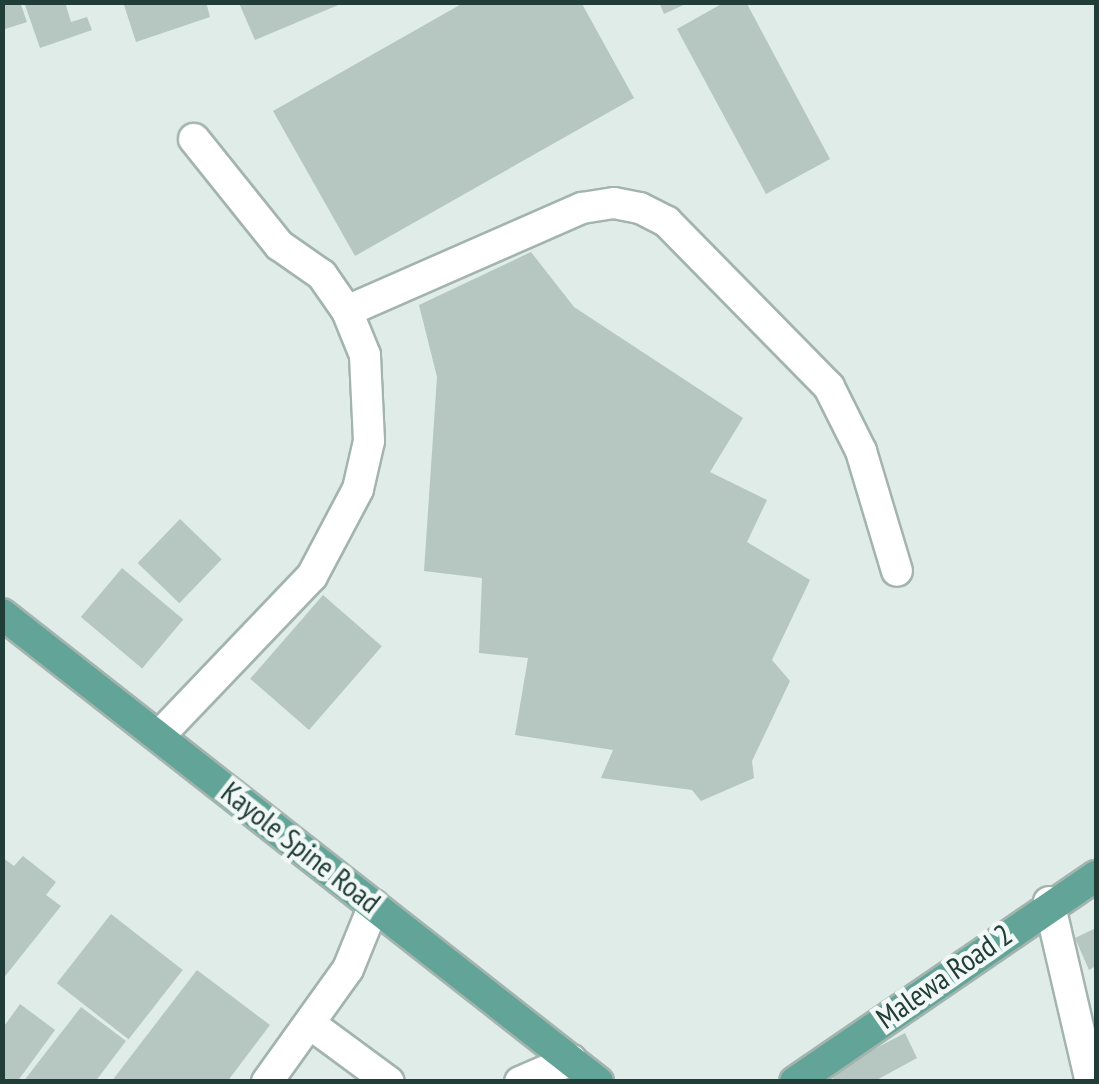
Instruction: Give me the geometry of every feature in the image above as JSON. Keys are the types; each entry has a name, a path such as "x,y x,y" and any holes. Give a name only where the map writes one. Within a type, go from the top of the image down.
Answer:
{"main road":[{"name":"Kayole Spine Road","path":"2,614 598,1082"},
{"name":"Malewa Road 2","path":"795,1082 1049,902 1096,876"}],"lane":[{"path":"160,735 312,576 358,489 369,441 365,355 347,311 322,275 279,244 194,139"},
{"path":"347,311 582,208 614,203 640,208 667,222 829,387 861,451 896,571"},
{"path":"1049,902 1091,1082"},
{"path":"267,1082 313,1026 362,941 374,905"},
{"path":"313,1026 389,1082"},
{"path":"520,1082 570,1060"}],"building":[{"path":"2,2 20,2 27,22 2,30"},
{"path":"24,2 65,2 71,22 87,17 92,30 40,48"},
{"path":"123,2 206,2 210,17 136,42"},
{"path":"465,2 581,2 634,98 355,256 273,111"},
{"path":"659,2 690,2 664,14"},
{"path":"725,2 746,2 830,159 766,194 677,29"},
{"path":"239,3 343,3 255,40"},
{"path":"531,252 574,307 743,418 710,472 767,500 747,542 810,580 772,660 790,681 752,761 754,778 701,801 692,790 601,778 613,750 515,735 528,658 479,653 482,578 424,571 437,377 419,305"},
{"path":"180,519 222,559 179,603 138,563"},
{"path":"122,568 183,619 142,668 81,617"},
{"path":"323,595 382,646 309,730 250,679"},
{"path":"23,856 56,882 46,895 61,906 2,980 2,857 14,866"},
{"path":"111,914 183,970 129,1039 57,983"},
{"path":"1096,928 1096,966 1089,970 1075,938"},
{"path":"197,970 270,1025 227,1082 111,1082"},
{"path":"20,1004 55,1030 17,1082 2,1082 2,1029"},
{"path":"81,1007 126,1041 95,1082 23,1082"},
{"path":"905,1033 917,1058 873,1082 835,1082 830,1072"}]}
